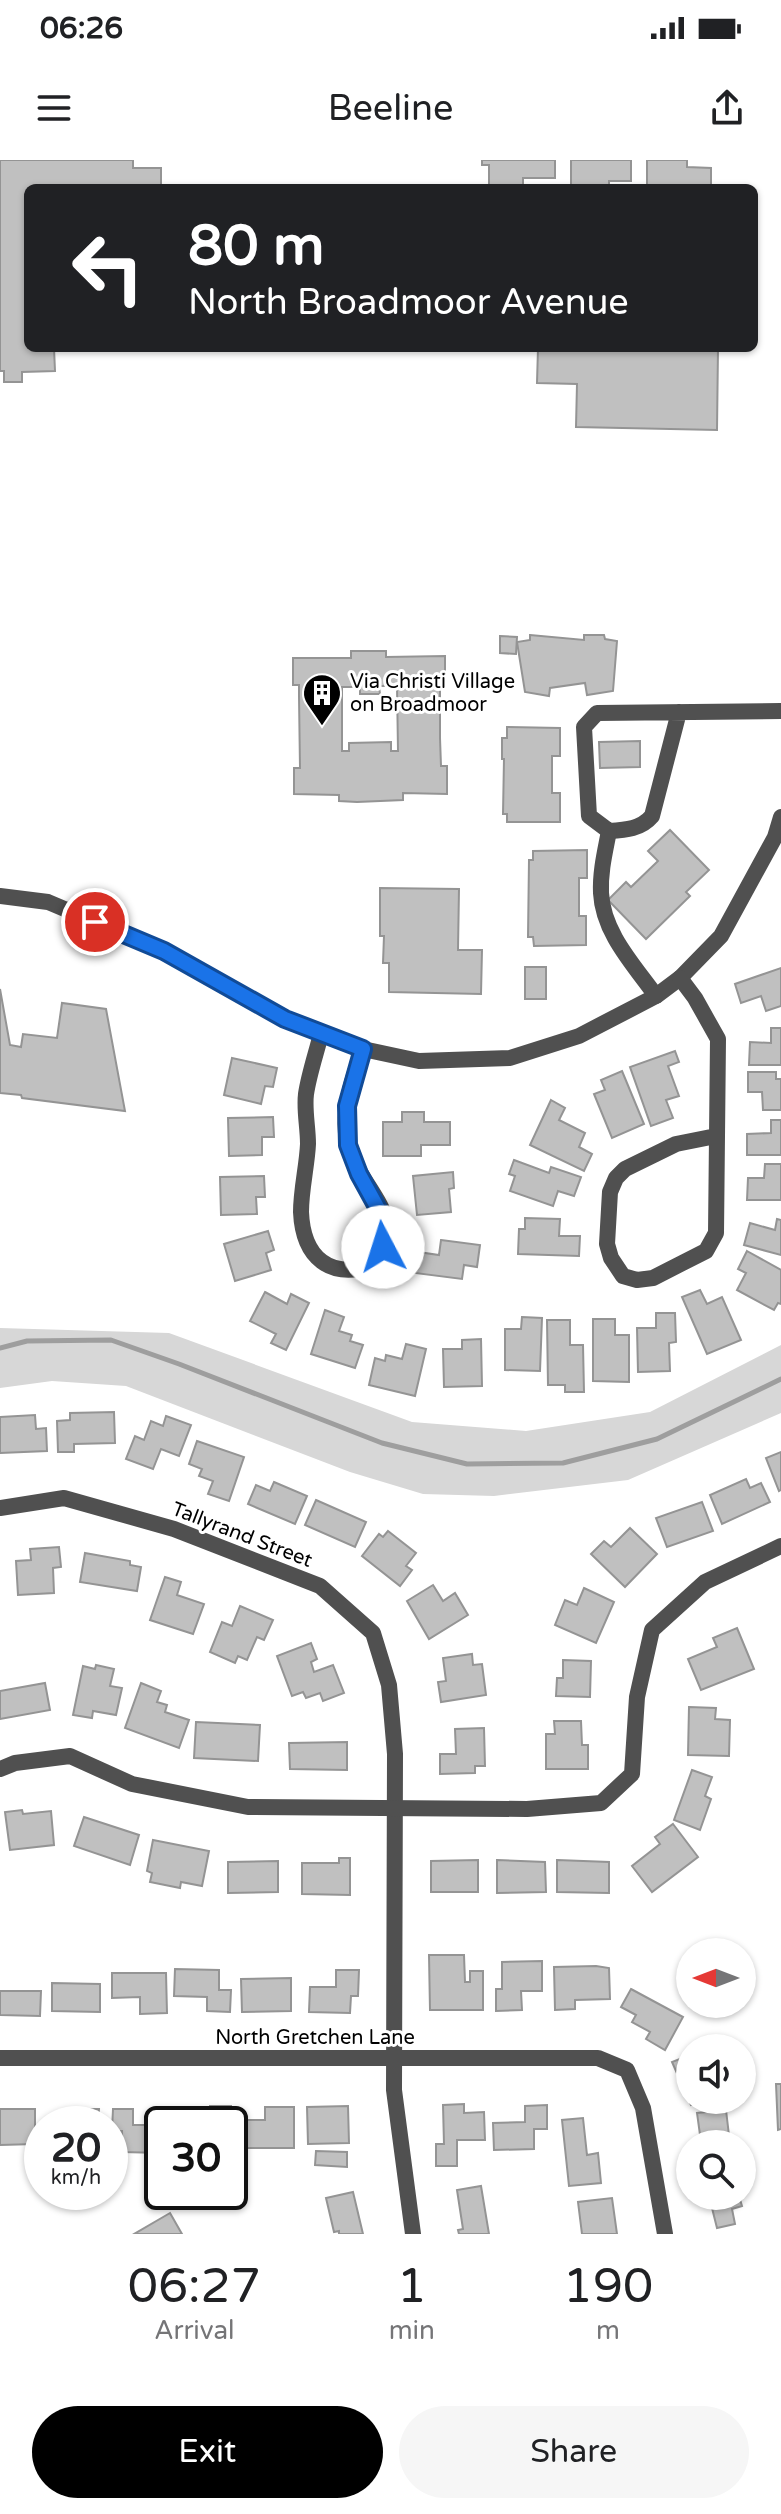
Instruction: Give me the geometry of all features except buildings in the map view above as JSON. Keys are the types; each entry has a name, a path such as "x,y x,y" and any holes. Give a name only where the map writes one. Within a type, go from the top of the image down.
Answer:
{"street":[{"path":"679,712 652,816 633,829 609,831 589,816 584,727 597,713 679,712 781,711"},
{"path":"0,896 48,902 164,951 285,1019 363,1049 419,1061 510,1058 579,1036 656,996 680,978 721,936 775,837 781,817"},
{"path":"609,831 601,874 603,909 616,940 656,996"},
{"path":"680,978 718,1039 716,1233 706,1251 653,1278 637,1280 623,1276 611,1258 607,1244 610,1192 616,1178 625,1169 676,1144 716,1136"},
{"path":"321,1034 306,1096 308,1143 301,1212 307,1240 318,1261 340,1271 357,1271 374,1265 383,1247 387,1225 359,1174 348,1145 347,1106 363,1049"},
{"name":"Tallyrand Street","path":"0,1508 64,1498 174,1529 320,1586 373,1633 389,1685 395,1754 394,2090 413,2234"},
{"path":"0,1769 15,1763 70,1756 132,1784 248,1807 527,1809 601,1803 632,1774 637,1697 652,1630 705,1582 781,1546"},
{"name":"North Gretchen Lane","path":"0,2058 598,2058 627,2070 643,2108 665,2234"}],"shaded area":[{"path":"0,1328 169,1333 412,1422 526,1431 650,1412 781,1345 781,1413 628,1480 494,1496 423,1494 350,1472 126,1386 52,1381 0,1388"}],"waterway":[{"path":"0,1348 27,1341 111,1340 382,1443 467,1464 563,1463 657,1439 781,1379"}],"place":[{"name":"Via Christi Village on Broadmoor","path":"322,727"}],"route":[{"path":"95,922 164,951 285,1019 363,1049 347,1106 348,1145 359,1174 387,1225 383,1247"}]}
